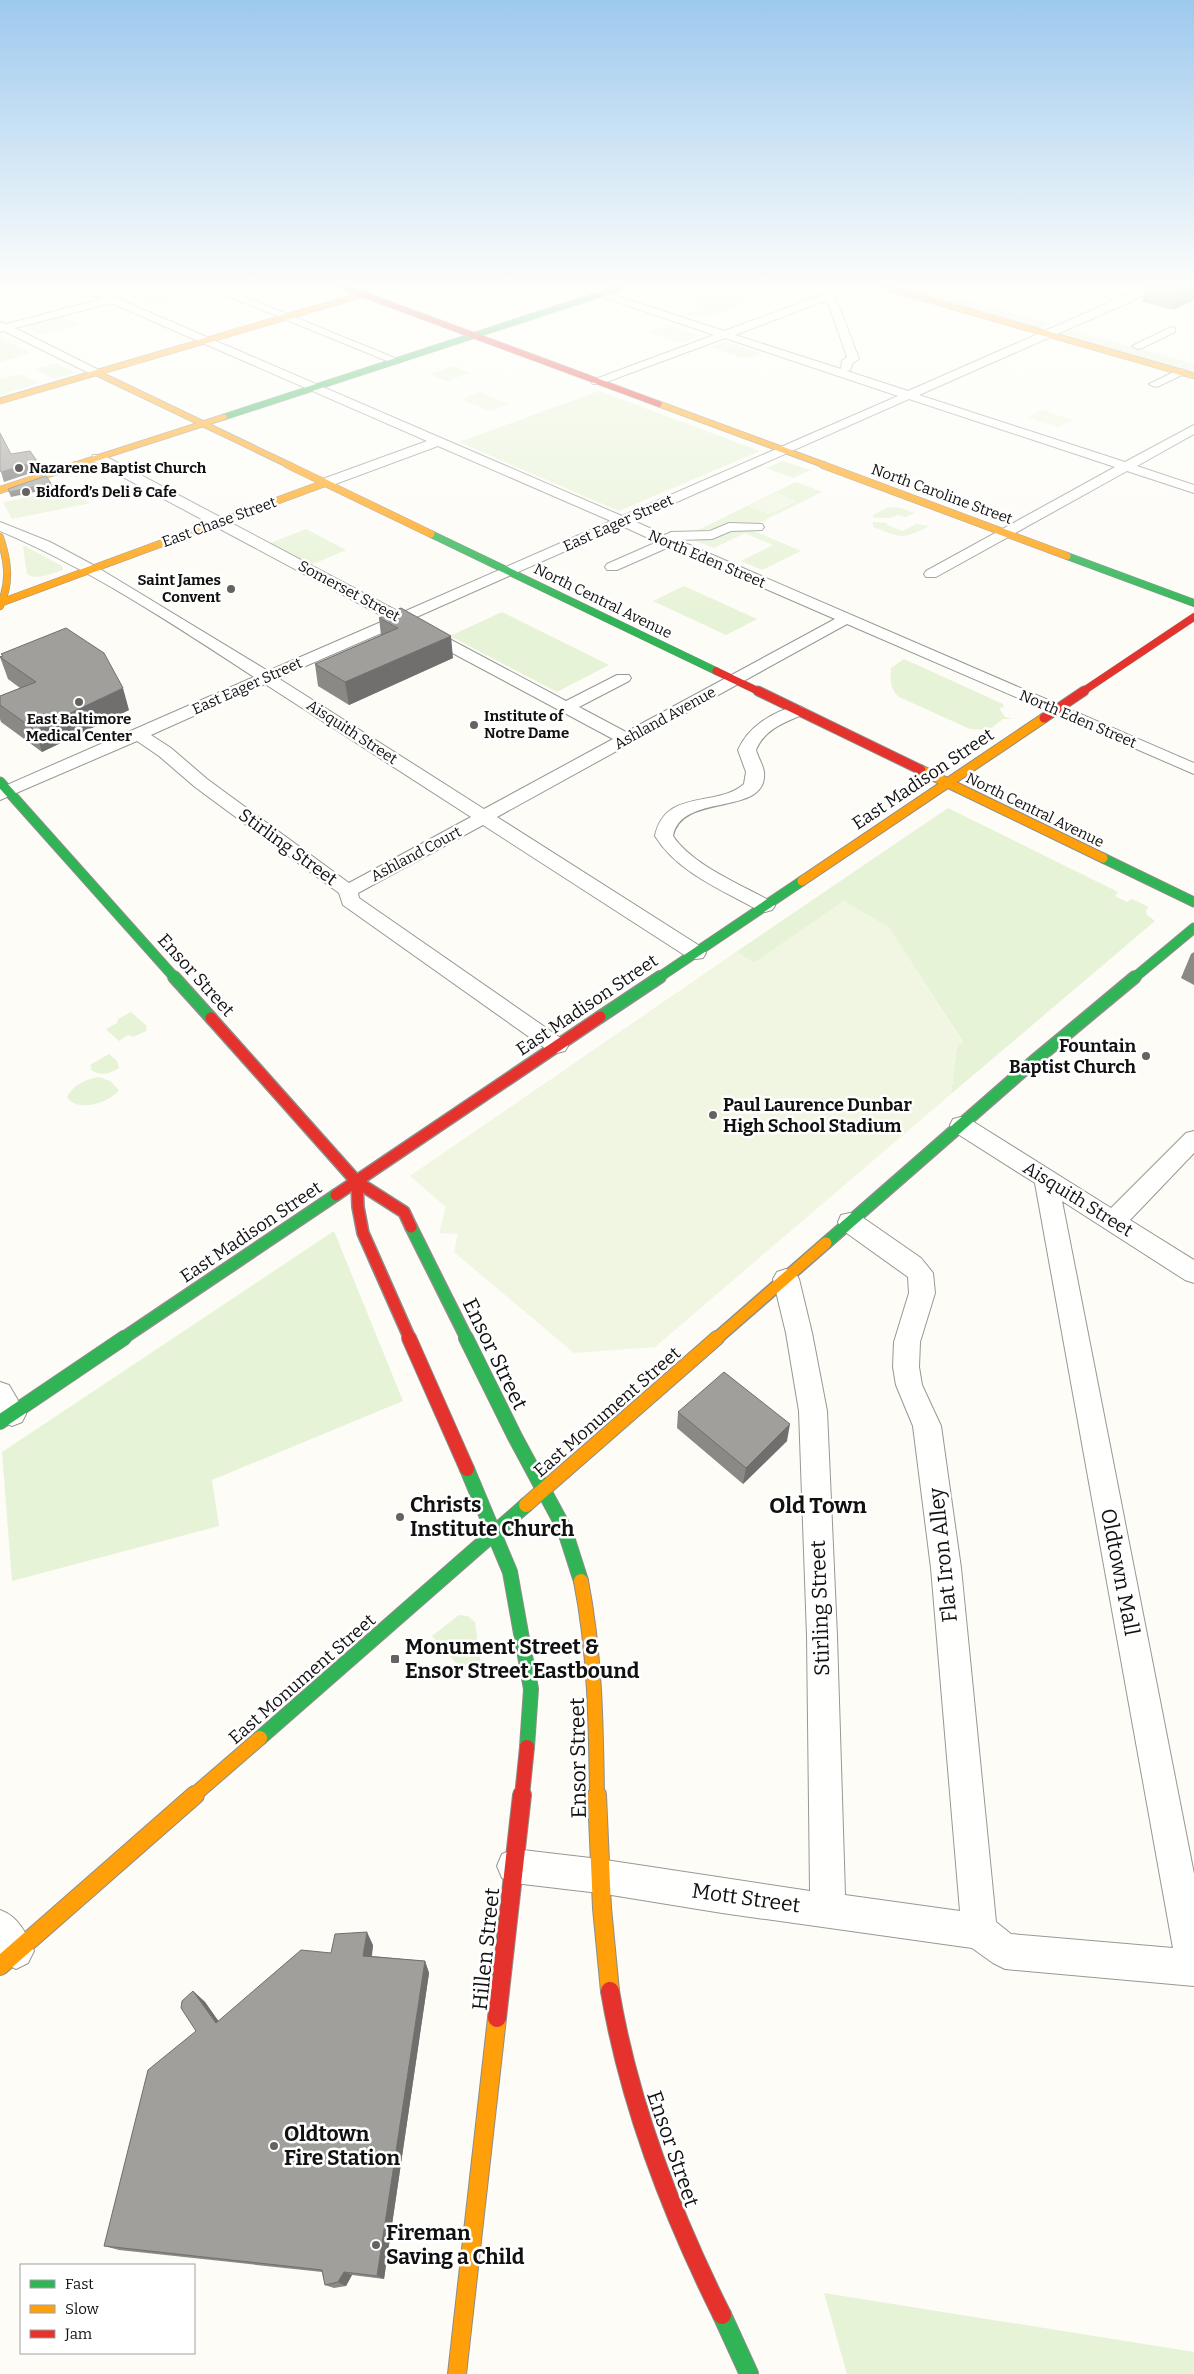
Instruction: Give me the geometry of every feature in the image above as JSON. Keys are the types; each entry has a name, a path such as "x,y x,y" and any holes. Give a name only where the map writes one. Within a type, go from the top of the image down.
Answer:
{"main road":[{"name":"North Central Avenue","path":"150,398 946,784 1194,902"},
{"path":"0,490 283,398"},
{"name":"North Caroline Street","path":"640,398 1194,603"},
{"name":"East Chase Street","path":"1,603 325,483"},
{"path":"0,537 9,567 7,588 1,603"},
{"name":"East Madison Street","path":"4,1410 357,1182 1194,617"},
{"name":"Ensor Street","path":"3,789 357,1182 404,1212 543,1491 564,1528 580,1576 589,1616 596,1708 602,1934 611,1998 630,2082 645,2133 695,2263 734,2338 749,2374"},
{"name":"East Monument Street","path":"5,1948 543,1491 961,1125 1194,928"},
{"path":"357,1182 358,1207 363,1232 495,1532"},
{"name":"Hillen Street","path":"457,2374 529,1733 531,1690 513,1582 495,1532"}],"street":[{"name":"North Eden Street","path":"335,398 621,522 669,539 846,619 1194,769"},
{"name":"East Eager Street","path":"3,789 138,734 267,678 903,398"},
{"path":"913,398 1194,489"},
{"path":"931,574 1194,429"},
{"name":"East Chase Street","path":"325,483 437,442"},
{"name":"Somerset Street","path":"98,458 626,739"},
{"name":"Aisquith Street","path":"0,526 90,569 267,678 696,953"},
{"path":"612,567 669,539 712,535 728,527 757,528"},
{"name":"Ashland Avenue","path":"483,817 846,619"},
{"path":"566,707 623,678"},
{"path":"765,906 683,857 667,845 664,836 672,818 683,811 709,802 734,798 746,792 754,779 755,773 747,750 752,736 769,724 796,711"},
{"name":"Stirling Street","path":"138,734 165,752 201,783 348,891 350,901 557,1046"},
{"name":"Ashland Court","path":"348,891 483,817"},
{"name":"Aisquith Street","path":"961,1125 1194,1273"},
{"path":"1114,1221 1194,1139"},
{"name":"Oldtown Mall","path":"1046,1180 1194,1964"},
{"name":"Flat Iron Alley","path":"850,1222 912,1265 920,1273 923,1282 922,1293 907,1342 906,1367 909,1385 927,1426 946,1568 978,1931"},
{"name":"Stirling Street","path":"786,1279 799,1333 813,1411 822,1636 828,1909"},
{"name":"Mott Street","path":"514,1866 599,1876 722,1896 978,1931"},
{"path":"978,1931 1005,1951 1194,1968"}],"green space":[{"path":"494,398 509,404 490,411 461,399"},
{"path":"580,398 617,398 760,451 619,511 459,442"},
{"path":"1042,410 1072,420 1058,427 1028,417"},
{"path":"783,461 810,470 793,478 766,468"},
{"path":"796,482 822,492 753,526 754,531 801,551 762,570 741,561 773,545 745,533 714,548 679,534 694,532"},
{"path":"67,489 91,503 12,519 3,502"},
{"path":"777,493 798,501 769,514 748,506"},
{"path":"888,507 901,508 915,513 905,517 898,515 890,518 874,518 873,515"},
{"path":"873,522 887,523 887,525 903,531 916,524 929,526 913,534 901,536 873,527"},
{"path":"306,529 346,550 311,565 270,543"},
{"path":"25,546 62,566 63,570 40,577 27,574 23,547"},
{"path":"684,586 757,619 726,635 653,601"},
{"path":"502,612 609,665 557,692 450,636"},
{"path":"904,659 1003,704 1004,707 999,708 1005,717 1012,719 1003,719 989,730 970,729 899,697 891,684 891,668"},
{"path":"948,808 1118,892 1115,896 1127,902 1132,899 1149,907 1146,910 1147,915 1155,921 951,1094 957,1045 963,1042 889,928 844,901 754,963 736,952"},
{"name":"Paul Laurence Dunbar High School Stadium","path":"844,901 889,928 963,1043 957,1045 951,1094 655,1347 574,1353 454,1252 458,1234 439,1233 446,1207 410,1176 736,952 754,963"},
{"path":"131,1012 147,1026 146,1031 133,1037 128,1035 119,1041 106,1029 117,1023 118,1019"},
{"path":"109,1054 117,1061 119,1068 104,1074 90,1069 92,1068 90,1065"},
{"path":"99,1077 110,1081 119,1090 115,1095 101,1102 85,1105 71,1102 67,1097 81,1083"},
{"path":"334,1231 403,1401 212,1480 219,1526 12,1581 2,1452"},
{"path":"459,1615 468,1616 475,1622 482,1672 464,1672 432,1636"},
{"path":"824,2293 1194,2352 1194,2374 847,2374"}],"building":[{"path":"0,433 11,454 30,451 37,461 1,472"},
{"path":"46,476 51,483 9,492 8,489"},
{"path":"401,608 451,636 345,682 315,664 398,628 379,618"},
{"path":"66,628 104,653 123,688 35,730 0,705 0,696 36,682 0,657 3,656 1,654"},
{"path":"724,1372 790,1424 746,1468 678,1412"},
{"name":"Oldtown Fire Station","path":"367,1932 363,1956 425,1961 377,2276 344,2272 338,2282 325,2285 322,2270 104,2246 148,2070 196,2031 181,2008 182,2001 193,1991 216,2023 301,1950 331,1953 335,1934"}],"traffic: fast":[{"path":"224,417 283,398"},
{"path":"431,534 716,671"},
{"path":"1067,556 1194,603"},
{"path":"0,782 211,1018"},
{"path":"1103,858 1194,902"},
{"path":"600,1017 802,881"},
{"path":"826,1243 1033,1062 1194,928"},
{"path":"0,1422 336,1195"},
{"path":"411,1227 515,1437 564,1528 581,1581"},
{"path":"467,1469 510,1572 531,1689 527,1747"},
{"path":"260,1738 526,1505"},
{"path":"722,2315 749,2374"}],"traffic: slow":[{"path":"0,401 11,398"},
{"path":"148,398 431,534"},
{"path":"659,404 1067,556"},
{"path":"0,490 224,417"},
{"path":"0,603 325,483"},
{"path":"0,537 8,572 7,589 0,606"},
{"path":"802,881 1044,718"},
{"path":"921,770 1103,858"},
{"path":"526,1505 826,1243"},
{"path":"581,1581 586,1605 594,1675 600,1881 610,1991"},
{"path":"0,1966 260,1738"},
{"path":"457,2374 497,2018"}],"traffic: jam":[{"path":"642,398 659,404"},
{"path":"1044,718 1194,617"},
{"path":"716,671 921,770"},
{"path":"336,1195 600,1017"},
{"path":"211,1018 357,1182 404,1212 411,1227"},
{"path":"357,1182 358,1207 363,1233 467,1469"},
{"path":"497,2018 527,1747"},
{"path":"610,1991 624,2060 653,2152 670,2200 722,2315"}],"place":[{"name":"Nazarene Baptist Church","path":"19,468"},
{"name":"Bidford’s Deli & Cafe","path":"26,492"},
{"name":"Saint James Convent","path":"231,589"},
{"name":"East Baltimore Medical Center","path":"79,702"},
{"name":"Institute of Notre Dame","path":"474,725"},
{"name":"Fountain Baptist Church","path":"1146,1056"},
{"name":"Paul Laurence Dunbar High School Stadium","path":"713,1115"},
{"name":"Christs Institute Church","path":"400,1517"},
{"name":"Monument Street & Ensor Street Eastbound","path":"395,1659"},
{"name":"Oldtown Fire Station","path":"274,2146"},
{"name":"Fireman Saving a Child","path":"376,2245"}],"district":[{"name":"Old Town","path":"818,1505"}]}
